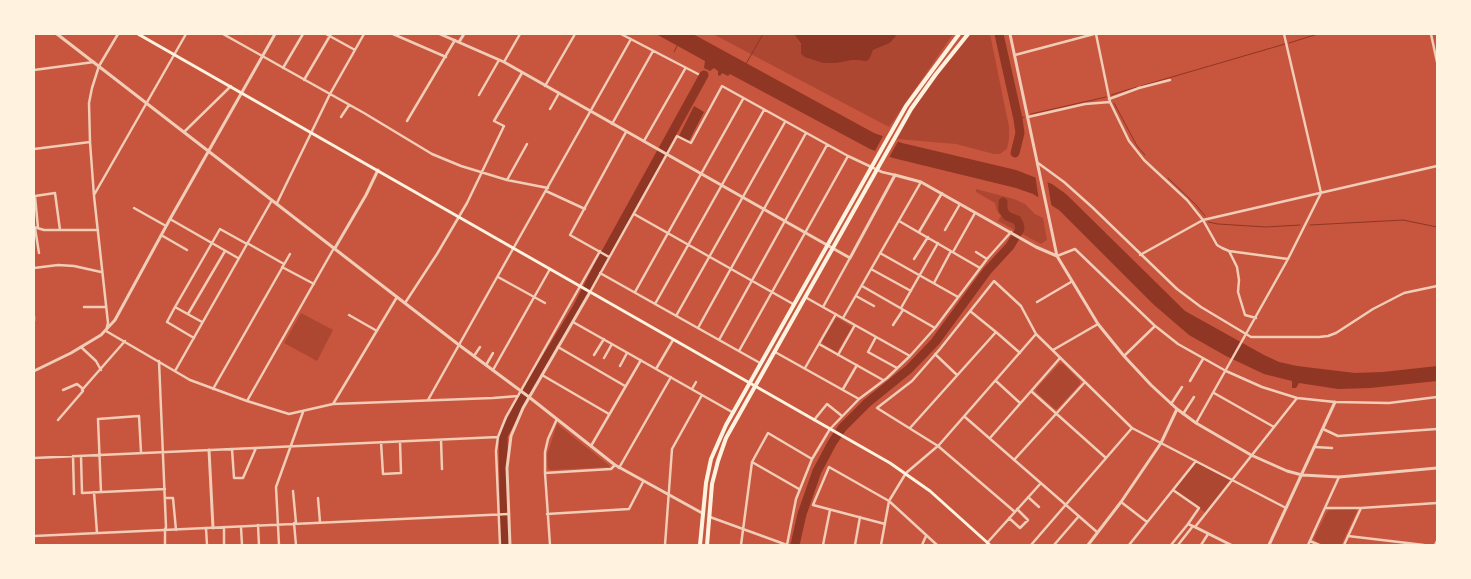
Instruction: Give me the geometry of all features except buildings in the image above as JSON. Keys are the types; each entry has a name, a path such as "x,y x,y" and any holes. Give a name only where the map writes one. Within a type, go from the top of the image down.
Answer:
{"main road":[{"path":"138,34 906,473 936,496 988,544"},
{"path":"700,545 702,513 711,459 732,412 892,129 916,90 959,34"},
{"path":"706,545 712,484 729,433 898,131 921,93 968,34"}],"street":[{"path":"57,34 459,345 522,391 619,468 702,513"},
{"path":"106,331 108,323 94,196 89,103 99,66 118,34"},
{"path":"94,196 186,34"},
{"path":"225,34 432,154 461,166 547,190 584,208"},
{"path":"34,372 81,347 106,331 120,313 166,226 275,34"},
{"path":"283,68 303,34"},
{"path":"326,34 355,50"},
{"path":"277,204 330,94 364,34"},
{"path":"393,34 446,57"},
{"path":"440,34 504,62 850,258"},
{"path":"407,121 446,57 464,34"},
{"path":"504,62 520,34"},
{"path":"545,86 575,34"},
{"path":"621,34 698,74"},
{"path":"1010,34 1057,256 1098,324 1124,356 1171,404 1196,423 1251,456 1279,468 1302,474 1339,477 1437,468"},
{"path":"1015,55 1095,34 1108,94 1129,141 1149,165 1187,200 1203,220 1217,245 1229,251 1288,259"},
{"path":"1196,423 1288,259 1320,193 1284,34"},
{"path":"1431,34 1437,62"},
{"path":"304,80 330,35"},
{"path":"428,400 631,39"},
{"path":"612,124 653,51"},
{"path":"479,95 499,60"},
{"path":"34,70 94,62"},
{"path":"644,141 685,68"},
{"path":"405,303 437,254 482,172 504,126 494,121 522,73"},
{"path":"1028,117 1110,100 1139,88 1170,80"},
{"path":"184,132 231,86"},
{"path":"510,545 506,468 508,446 514,426 528,396 542,375 677,136 690,143 722,86 848,156 882,172 921,182 1036,247 1057,256 1074,249 1155,326 1178,344 1226,371 1262,387 1297,398 1336,402 1389,403 1437,397"},
{"path":"550,108 559,93"},
{"path":"635,292 743,99"},
{"path":"341,117 349,105"},
{"path":"655,304 764,110"},
{"path":"676,316 785,122"},
{"path":"609,256 570,235 626,132"},
{"path":"698,328 806,133"},
{"path":"34,148 90,142"},
{"path":"507,180 527,144"},
{"path":"719,340 827,145"},
{"path":"739,351 848,156"},
{"path":"1038,163 1064,182 1177,289 1200,307 1252,337 1328,336 1404,293 1437,286"},
{"path":"1140,255 1203,220 1437,166"},
{"path":"248,401 370,188 378,170"},
{"path":"823,307 895,175"},
{"path":"843,318 921,182"},
{"path":"919,232 942,193"},
{"path":"39,253 35,196 55,194 60,230"},
{"path":"175,371 272,200"},
{"path":"945,230 960,203"},
{"path":"134,208 166,226"},
{"path":"934,283 976,212"},
{"path":"634,214 793,304"},
{"path":"170,219 238,258"},
{"path":"899,220 980,268"},
{"path":"36,228 44,230 98,230"},
{"path":"194,338 167,322 220,229 314,284"},
{"path":"708,517 787,545 800,489 812,459 831,429 860,399 910,356 936,328 987,259 1013,233"},
{"path":"161,235 187,250"},
{"path":"914,259 928,237"},
{"path":"893,325 938,243"},
{"path":"188,314 225,251"},
{"path":"500,545 496,451 498,437 518,396 601,251"},
{"path":"1229,251 1237,267 1238,292 1246,315 1256,318"},
{"path":"976,252 987,259"},
{"path":"880,253 958,297"},
{"path":"213,389 290,254"},
{"path":"34,268 66,265 102,272"},
{"path":"494,370 550,269"},
{"path":"871,269 911,291"},
{"path":"600,273 760,363"},
{"path":"498,277 545,303"},
{"path":"1014,512 938,446 877,408 912,381 994,281 1022,306 1036,334 1132,428 1286,508"},
{"path":"1037,302 1071,282"},
{"path":"862,286 936,328"},
{"path":"856,296 874,306"},
{"path":"334,404 397,297"},
{"path":"805,297 910,356"},
{"path":"84,307 106,307"},
{"path":"175,307 202,322"},
{"path":"970,311 1020,354"},
{"path":"805,368 836,314"},
{"path":"349,315 377,331"},
{"path":"34,316 34,321"},
{"path":"572,321 732,412"},
{"path":"1053,350 1098,324"},
{"path":"838,355 855,325"},
{"path":"1124,356 1155,326"},
{"path":"106,331 190,380 289,414 334,404 518,396"},
{"path":"910,428 996,332"},
{"path":"881,545 889,501 906,473 938,446 1036,334"},
{"path":"876,337 868,352 896,368"},
{"path":"594,355 604,339"},
{"path":"656,369 673,340"},
{"path":"58,420 125,341"},
{"path":"604,358 612,344"},
{"path":"819,344 883,380"},
{"path":"81,347 96,361 101,370"},
{"path":"474,356 480,347"},
{"path":"558,347 625,386"},
{"path":"775,352 860,399"},
{"path":"486,365 493,353"},
{"path":"620,366 628,353"},
{"path":"935,354 958,375"},
{"path":"989,438 1060,358"},
{"path":"1190,381 1203,359"},
{"path":"591,446 641,360"},
{"path":"159,361 166,528 165,545"},
{"path":"843,389 857,365"},
{"path":"542,375 609,414"},
{"path":"619,468 671,377"},
{"path":"996,381 1020,403"},
{"path":"692,389 696,382"},
{"path":"1014,460 1085,382"},
{"path":"63,390 78,384 82,390"},
{"path":"1171,404 1182,387"},
{"path":"1031,391 1106,458"},
{"path":"1214,393 1274,427"},
{"path":"665,545 672,449 702,395"},
{"path":"1183,414 1194,396"},
{"path":"1178,545 1297,398"},
{"path":"1269,545 1336,402"},
{"path":"814,420 826,404 842,416"},
{"path":"1088,545 1121,502 1161,443 1177,409"},
{"path":"279,545 276,487 303,411"},
{"path":"101,492 98,419 139,416 141,453"},
{"path":"965,417 1097,532"},
{"path":"550,545 545,472 546,452 548,439 557,419"},
{"path":"1031,545 1132,428"},
{"path":"1323,429 1338,436 1437,429"},
{"path":"741,545 752,462 768,433 812,459"},
{"path":"34,458 498,437"},
{"path":"441,440 442,469"},
{"path":"381,442 383,474 401,473 400,442"},
{"path":"232,449 234,478 243,478 256,448"},
{"path":"1314,448 1332,448"},
{"path":"209,450 213,528"},
{"path":"73,456 74,494"},
{"path":"81,456 82,493 164,489"},
{"path":"1129,545 1196,461"},
{"path":"752,462 800,489"},
{"path":"545,472 611,469 615,465"},
{"path":"886,524 813,505 829,466 889,501 936,545"},
{"path":"1308,545 1339,477"},
{"path":"547,514 629,510 643,482"},
{"path":"988,544 1041,483"},
{"path":"1171,545 1199,508 1173,490"},
{"path":"293,491 296,545"},
{"path":"94,492 96,533"},
{"path":"1028,497 1039,507"},
{"path":"165,498 174,498 176,530"},
{"path":"318,498 320,522"},
{"path":"1121,502 1147,522"},
{"path":"1325,508 1361,508 1437,503"},
{"path":"1344,545 1361,508"},
{"path":"1009,518 1020,528 1028,520 1017,509"},
{"path":"823,545 830,510"},
{"path":"34,536 508,514"},
{"path":"1054,545 1078,516"},
{"path":"855,545 860,517"},
{"path":"1188,524 1229,545"},
{"path":"258,525 259,545"},
{"path":"241,526 242,545"},
{"path":"224,527 224,545"},
{"path":"206,528 207,545"},
{"path":"1201,545 1208,534"},
{"path":"922,545 926,536"},
{"path":"1348,536 1424,545"},
{"path":"1310,541 1319,545"},
{"path":"1435,545 1437,541"}],"shaded area":[{"path":"656,34 693,34 874,133 902,143 1016,170 1052,184 1066,194 1185,311 1279,362 1355,373 1437,366 1437,381 1370,388 1338,389 1299,383 1296,388 1292,388 1292,381 1264,374 1226,356 1189,335 1153,304 1059,210 1033,194 1016,188 893,158 870,149 730,74 728,76 722,73 720,76 714,68 710,71 704,68 705,61"},
{"path":"713,34 794,34 801,45 801,54 804,57 823,63 861,61 870,58 873,50 890,43 896,36 895,34 953,34 889,127"},
{"path":"794,34 895,34 896,36 890,43 873,50 867,61 852,60 823,63 804,57 801,54 801,44"},
{"path":"971,34 990,34 1009,127 1007,149 1000,154 994,154 956,144 897,139 922,95"},
{"path":"694,106 704,112 689,141 679,136"},
{"path":"976,189 1014,199 1025,204 1035,214 1043,218 1047,240 1041,244 998,221 1001,216 997,211 995,203 976,192"},
{"path":"301,313 333,330 317,361 284,343"},
{"path":"836,318 852,327 837,352 823,344 822,341"},
{"path":"1062,363 1080,381 1080,384 1055,409 1036,392 1036,389"},
{"path":"557,424 610,466 550,470 548,468 547,455"},
{"path":"1196,461 1232,480 1206,513 1173,490"},
{"path":"1356,509 1357,511 1341,545 1324,545 1315,541 1314,538 1329,510"}],"pier":[{"path":"884,134 899,140 888,159 874,153"},
{"path":"1035,174 1047,179 1052,209 1039,201"}],"waterway":[{"path":"746,64 763,34"},
{"path":"999,34 1020,133 1015,153"},
{"path":"1289,43 1318,34"},
{"path":"1141,86 1285,44"},
{"path":"674,52 677,46"},
{"path":"505,545 503,436 530,385 577,308 704,75"},
{"path":"1111,95 1137,87"},
{"path":"1031,114 1106,97"},
{"path":"1114,103 1137,146 1145,155"},
{"path":"1018,119 1024,117"},
{"path":"1168,178 1205,216"},
{"path":"795,545 802,514 817,471 842,428 867,403 909,369 935,342 987,271 1010,246 1020,229 1017,220 1007,216 1003,210 1003,202"},
{"path":"1310,225 1403,220 1437,227"},
{"path":"1208,222 1266,227 1300,225"}]}
